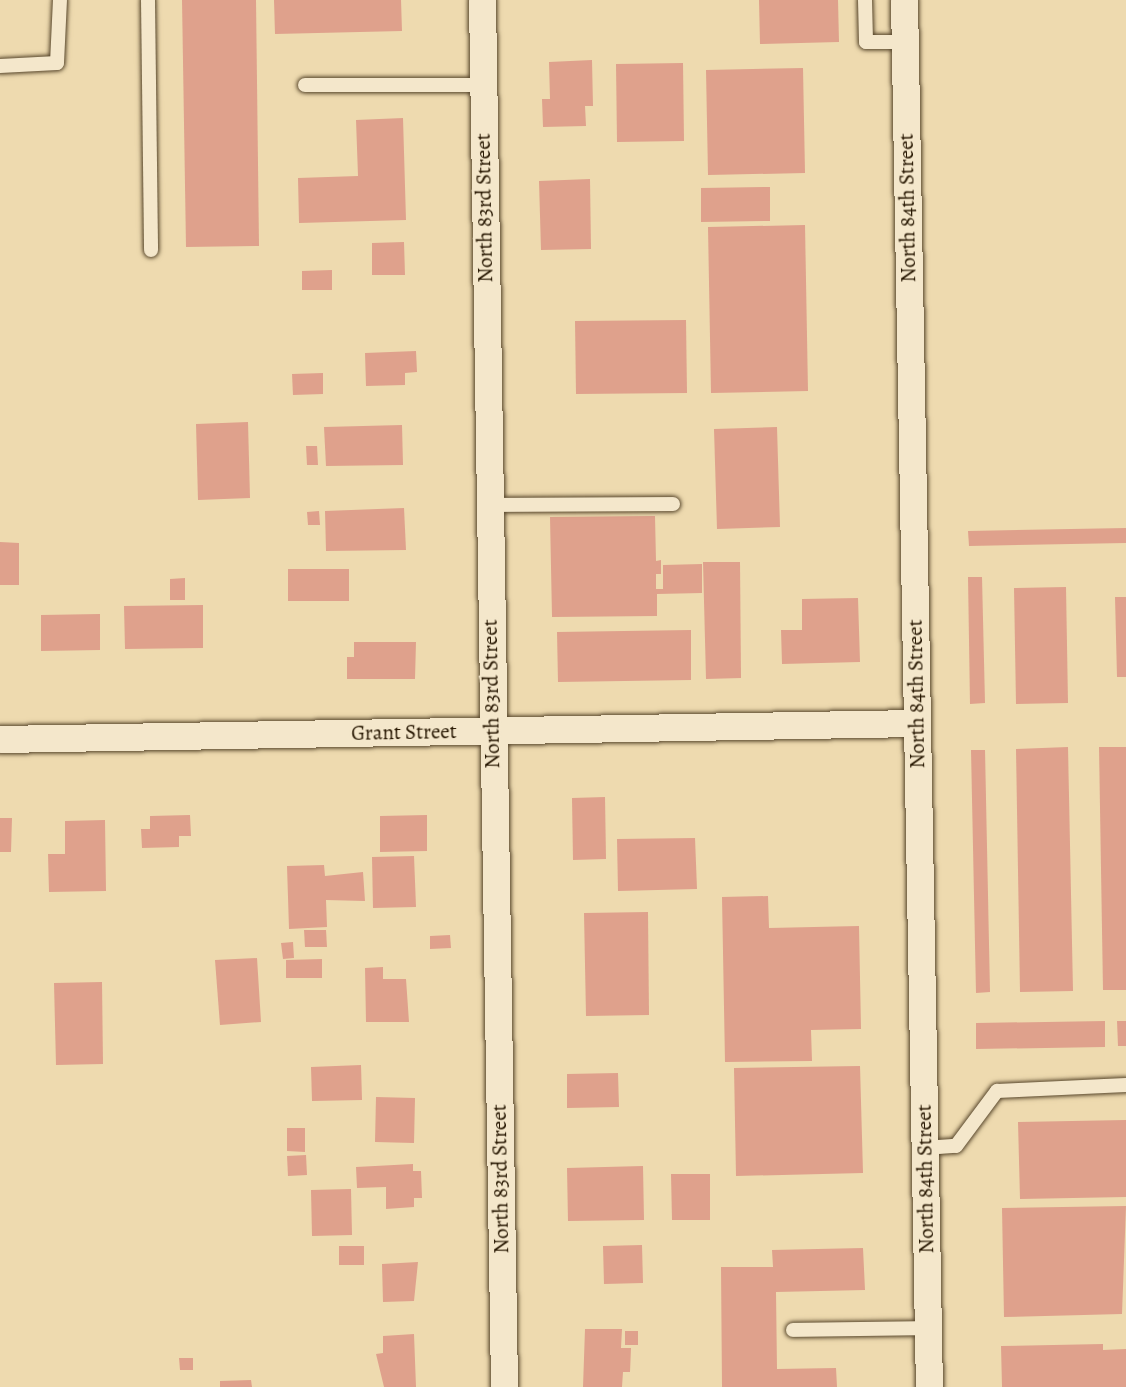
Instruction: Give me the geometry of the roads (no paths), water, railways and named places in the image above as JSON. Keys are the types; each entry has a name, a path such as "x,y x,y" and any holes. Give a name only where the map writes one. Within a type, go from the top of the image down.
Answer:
{"street":[{"name":"North 83rd Street","path":"482,0 491,730 504,1387"},
{"name":"North 84th Street","path":"904,0 929,1387"},
{"name":"Grant Street","path":"0,739 916,723"}],"lane":[{"path":"0,66 57,63 60,0"},
{"path":"148,0 151,250"},
{"path":"865,0 866,42 905,42"},
{"path":"305,85 482,85"},
{"path":"488,505 673,504"},
{"path":"924,1148 956,1146 997,1091 1126,1085"},
{"path":"793,1330 928,1328"}]}
